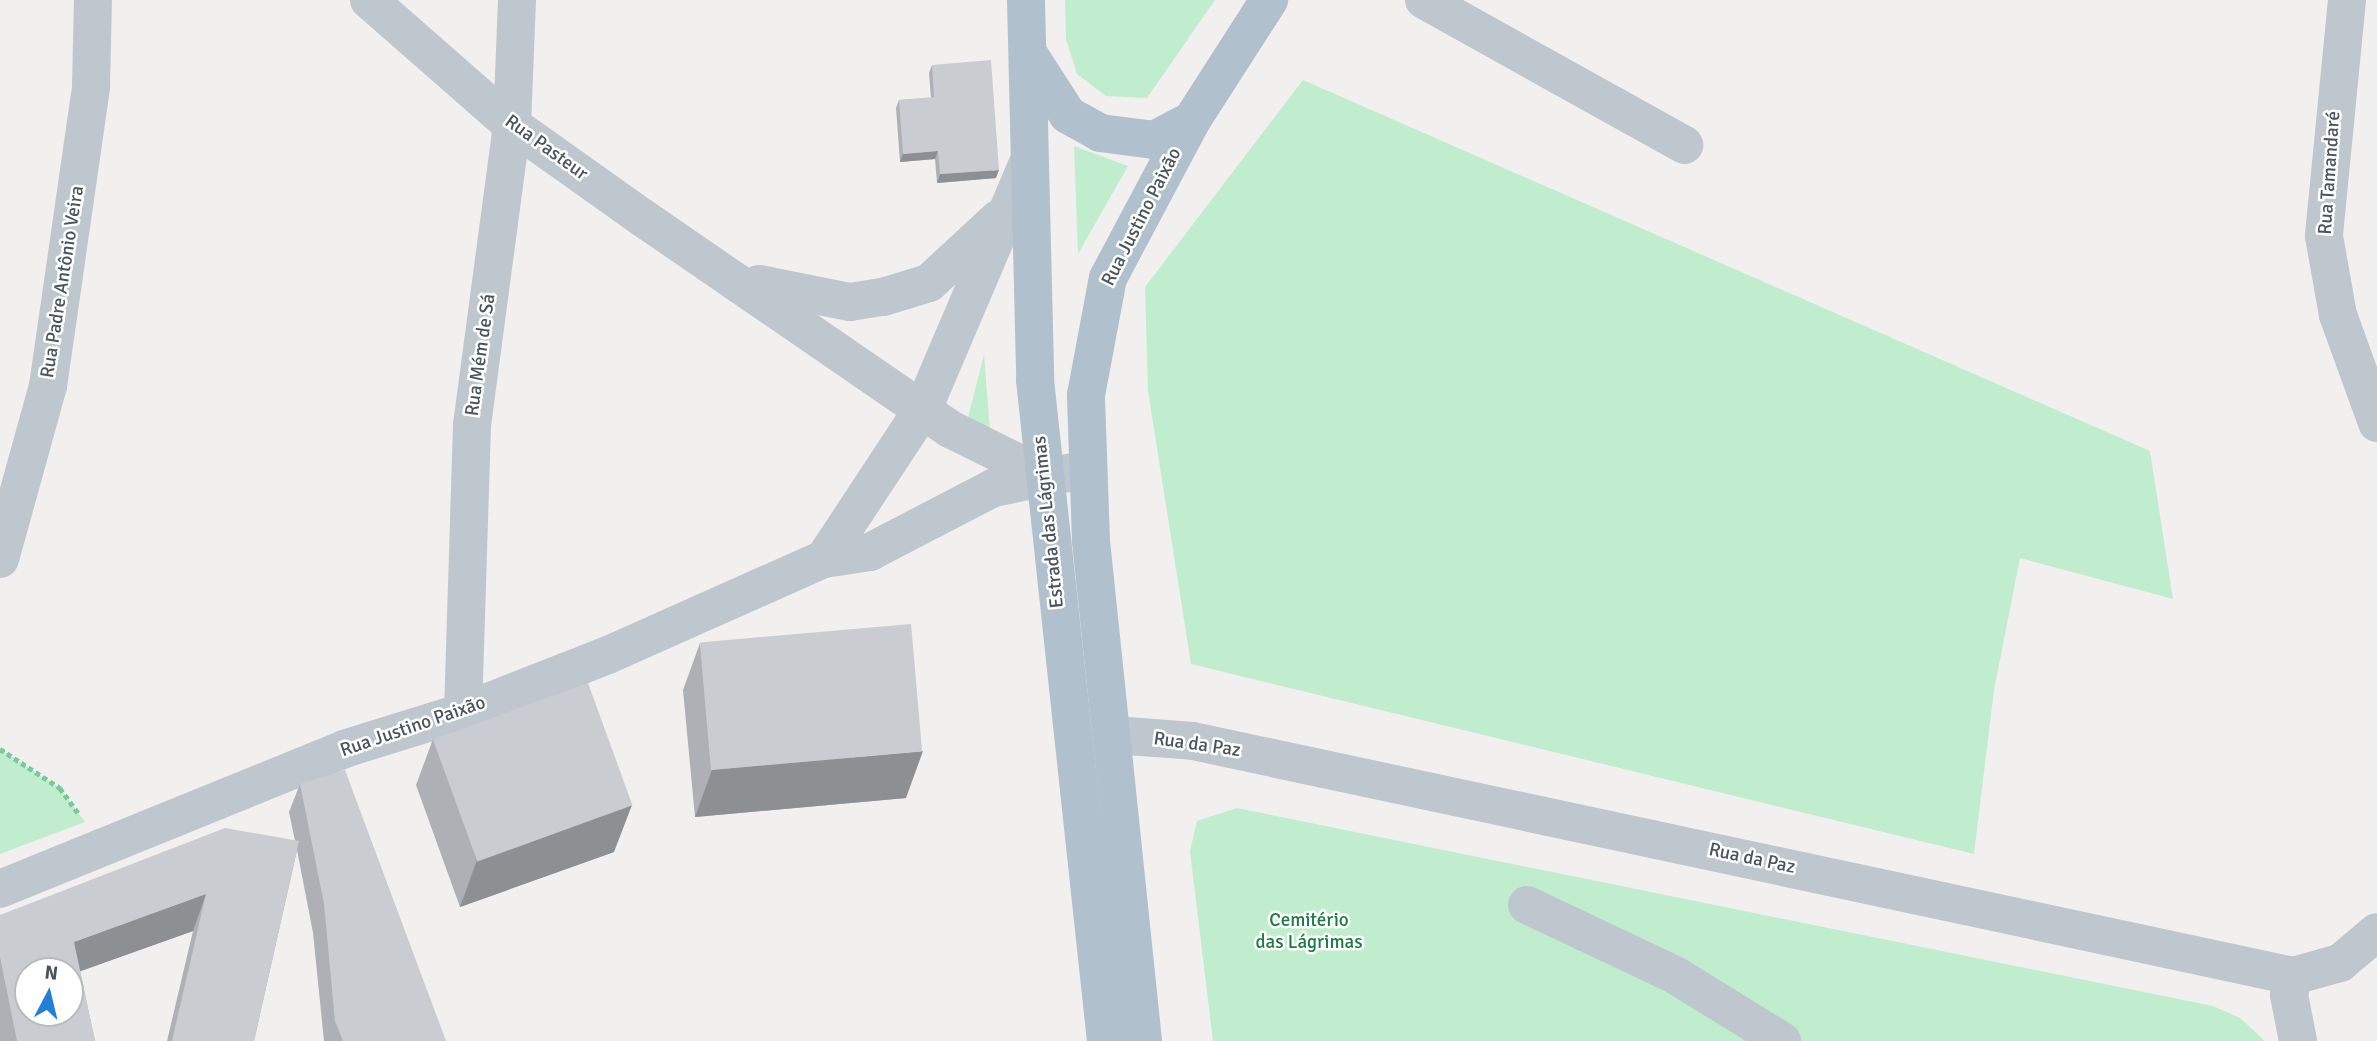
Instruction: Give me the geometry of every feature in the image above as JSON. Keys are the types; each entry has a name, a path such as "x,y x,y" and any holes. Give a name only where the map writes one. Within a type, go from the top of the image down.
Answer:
{"main road":[{"name":"Estrada das Lágrimas","path":"1026,0 1027,165 1044,475 1106,1041"},
{"name":"Rua Justino Paixão","path":"1088,469 1086,395 1108,278 1192,120 1269,0"},
{"path":"1027,53 1068,115 1100,133 1154,140 1192,120"},
{"name":"Estrada das Lágrimas","path":"1088,469 1143,1041"}],"street":[{"name":"Rua Padre Antônio Veira","path":"0,559 48,386 91,86 93,0"},
{"name":"Rua Pasteur","path":"369,0 512,125 985,450 1044,475"},
{"name":"Rua Mém de Sá","path":"463,712 472,425 512,125 517,0"},
{"path":"1424,0 1684,145"},
{"name":"Rua Tamandaré","path":"2347,0 2325,236 2338,315 2377,423"},
{"path":"824,559 923,409 1027,165"},
{"name":"Rua Pasteur","path":"736,279 850,302 883,298 929,283 1009,208"},
{"name":"Rua Justino Paixão","path":"0,889 100,851 344,749 463,712 824,559 870,552 950,507 1044,475 1088,469"},
{"name":"Rua da Paz","path":"1114,735 1193,741 2293,976 2340,963 2377,932"},
{"path":"1527,905 1675,975 1782,1041"},
{"path":"2293,976 2288,995 2298,1041"}],"path":[{"path":"0,749 60,789 100,851"}],"green space":[{"path":"1065,0 1215,0 1147,98 1106,96 1077,74 1066,39"},
{"path":"1303,80 2150,451 2173,599 2020,558 1994,690 1974,854 1191,664 1148,391 1145,287"},
{"path":"1074,146 1128,166 1078,254"},
{"path":"984,355 991,443 966,425"},
{"path":"0,749 60,788 85,822 0,854"},
{"name":"Cemitério das Lágrimas","path":"1237,808 2213,1006 2240,1018 2265,1041 1213,1041 1190,851 1197,821"}],"building":[{"path":"991,60 999,170 940,174 938,151 903,154 899,100 934,97 932,65"},
{"path":"911,624 922,752 711,770 700,642"},
{"path":"588,683 632,805 477,862 433,739"},
{"path":"345,770 446,1041 343,1041 335,1021 324,904 300,784"},
{"path":"225,828 299,841 254,1041 172,1041 206,894 74,942 77,957 14,957 14,1026 0,957 0,915"},
{"path":"84,989 95,1041 17,1041 14,1027 84,1027"}]}
